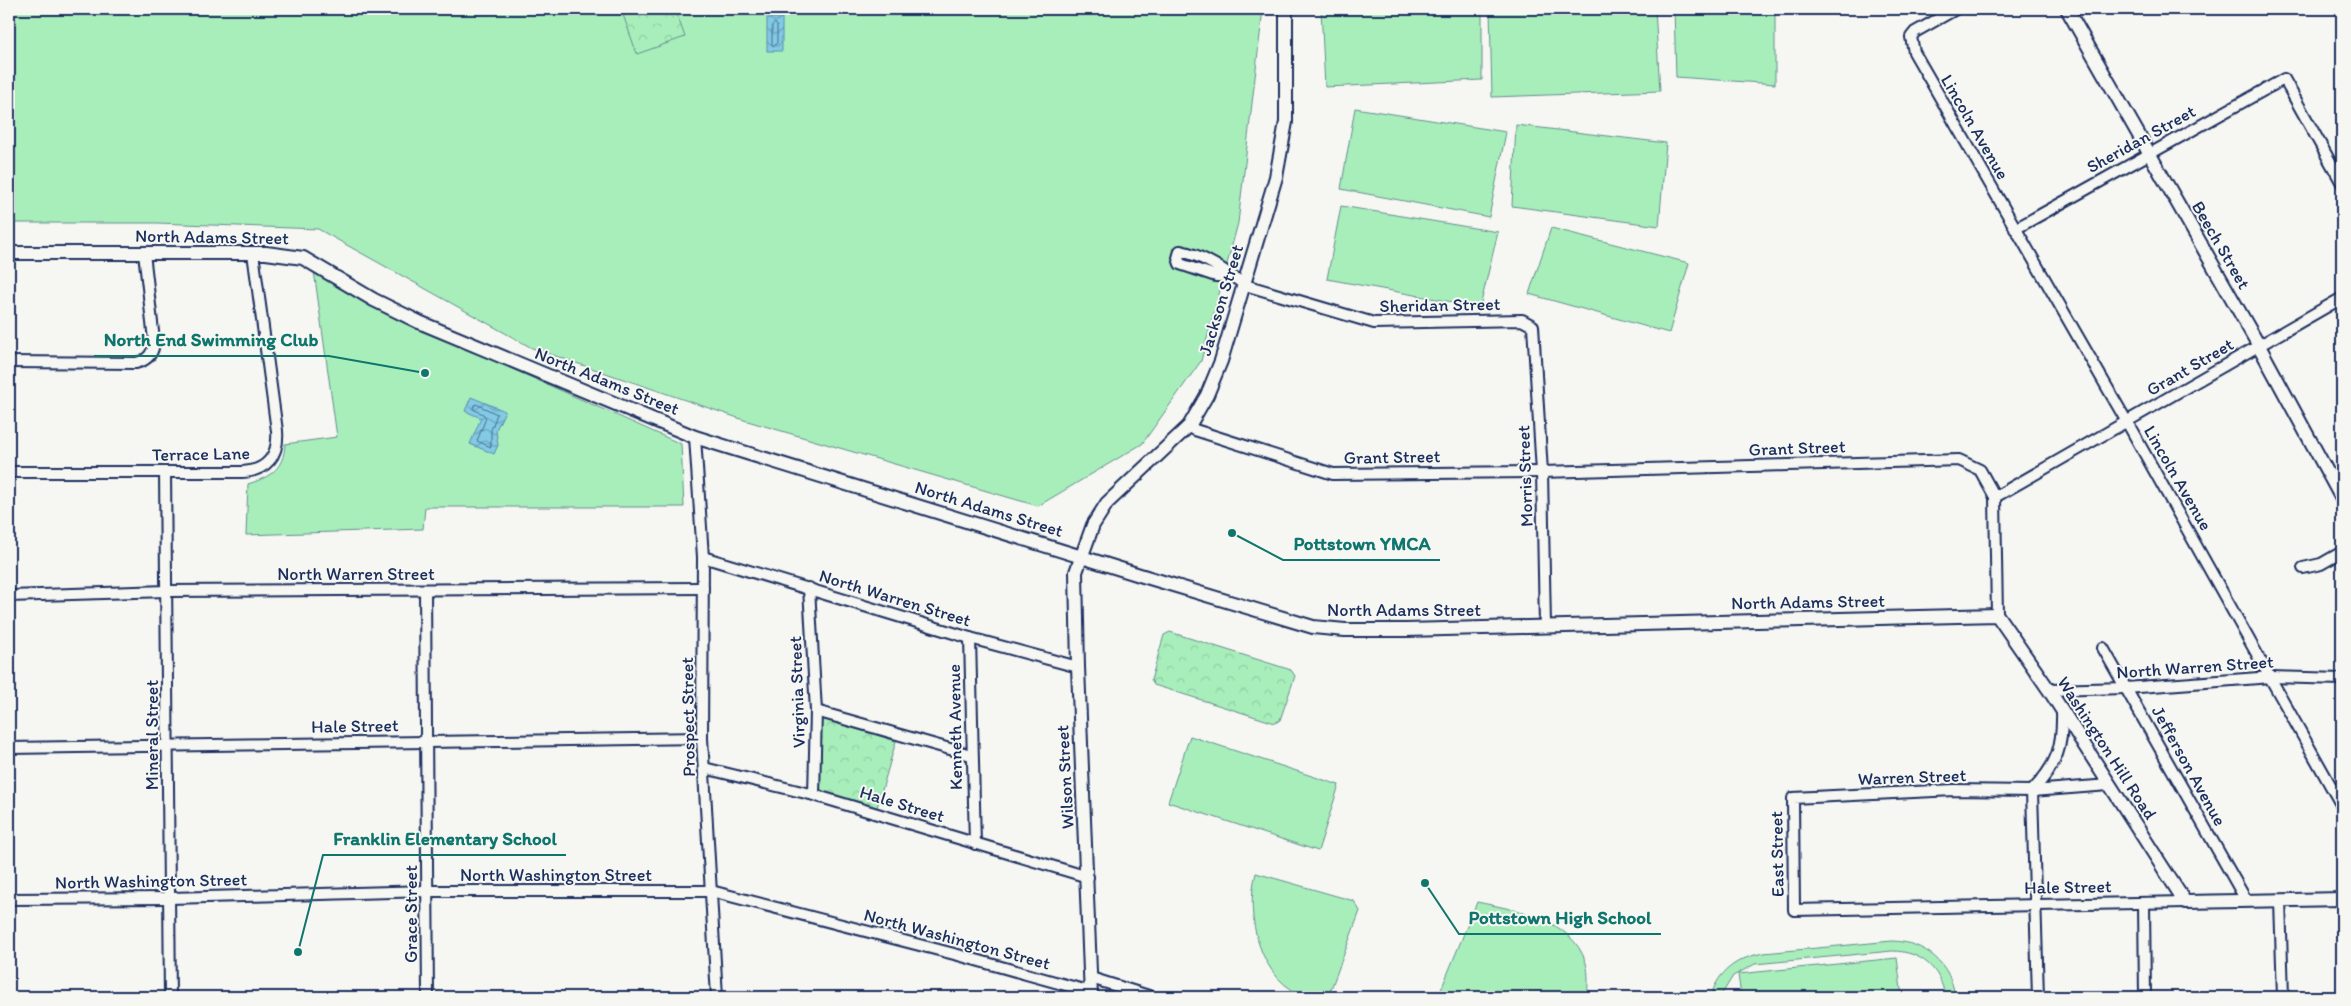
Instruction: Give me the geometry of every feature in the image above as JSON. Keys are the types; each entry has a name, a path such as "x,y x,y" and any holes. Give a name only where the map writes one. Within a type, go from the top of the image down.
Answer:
{"street":[{"name":"Jackson Street","path":"1081,556 1093,525 1112,495 1171,445 1189,426 1212,384 1245,285 1276,177 1286,122 1286,9"},
{"name":"Lincoln Avenue","path":"1956,9 1915,32 1911,38 1914,52 2272,677 2342,806"},
{"name":"Beech Street","path":"2067,9 2259,346 2342,499"},
{"name":"Sheridan Street","path":"2015,229 2149,152 2284,79 2342,183"},
{"name":"Sheridan Street","path":"1234,277 1216,276 1180,264 1178,258 1180,251 1191,253 1234,277 1245,285 1374,323 1522,320 1533,326"},
{"name":"North Adams Street","path":"9,253 253,253 303,258 374,300 411,318 695,436 1266,614 1318,628 1398,630 1997,615"},
{"path":"9,362 136,363 148,358 154,347 154,340 144,253"},
{"name":"Terrace Lane","path":"9,472 252,472 267,464 276,449 277,431 253,253"},
{"name":"Grant Street","path":"1189,426 1195,430 1333,474 1542,472 1959,460 1980,470 1995,497 2342,298"},
{"name":"Morris Street","path":"1533,326 1542,472 1545,625"},
{"name":"Prospect Street","path":"695,436 703,557 702,738 717,997"},
{"name":"Mineral Street","path":"165,472 168,591 170,997"},
{"path":"1995,497 1997,615"},
{"path":"2303,568 2321,564 2342,552"},
{"name":"Wilson Street","path":"1081,556 1076,572 1078,667 1088,877 1091,995"},
{"name":"North Warren Street","path":"703,557 970,638 1078,667"},
{"name":"North Warren Street","path":"9,596 168,591 703,588"},
{"name":"Virginia Street","path":"809,588 816,711 814,795"},
{"name":"Grace Street","path":"425,590 424,742 428,891 428,997"},
{"name":"Washington Hill Road","path":"1997,615 2049,690 2185,902"},
{"name":"Kenneth Avenue","path":"970,638 971,755 975,844"},
{"name":"Jefferson Avenue","path":"2103,648 2246,900"},
{"name":"North Warren Street","path":"2049,690 2126,688 2272,677 2342,679"},
{"path":"2038,997 2032,791 2051,769 2059,751 2062,734 2062,710"},
{"path":"816,711 971,755"},
{"name":"Hale Street","path":"9,748 168,748 702,738"},
{"name":"Hale Street","path":"704,768 814,795 1088,877"},
{"name":"Warren Street","path":"1793,798 1954,790 2032,791 2109,785"},
{"name":"East Street","path":"1793,798 1794,910"},
{"name":"North Washington Street","path":"9,899 170,898 428,891 711,891 958,955 1091,995"},
{"name":"Hale Street","path":"1794,910 2342,898"},
{"path":"2280,900 2283,997"},
{"path":"2144,903 2145,997"},
{"path":"1091,978 1152,997"}],"green space":[{"path":"9,9 1263,9 1238,223 1201,361 1142,444 1038,506 744,420 532,348 318,229 157,223 9,223"},
{"path":"621,9 675,9 685,37 637,54"},
{"path":"1321,9 1482,9 1482,80 1325,87"},
{"path":"1490,9 1655,9 1660,91 1492,97"},
{"path":"1674,9 1775,9 1775,84 1676,77"},
{"path":"1355,108 1506,132 1489,217 1341,189"},
{"path":"1516,125 1666,143 1659,226 1512,206"},
{"path":"1341,206 1498,232 1480,307 1327,279"},
{"path":"1551,228 1689,263 1669,333 1529,294"},
{"path":"314,271 378,309 681,444 684,507 425,507 423,529 246,535 248,484 269,475 279,466 285,444 337,437"},
{"path":"1170,632 1291,670 1295,676 1280,720 1275,723 1154,685 1151,680 1164,635"},
{"path":"820,718 896,741 876,811 826,795 820,788"},
{"path":"1190,736 1339,785 1318,851 1168,802"},
{"path":"1256,873 1354,901 1360,911 1328,997 1309,997 1292,990 1278,978 1268,964 1260,946 1252,908"},
{"path":"1477,902 1524,913 1555,926 1568,936 1579,948 1586,963 1588,976 1587,997 1438,997"},
{"path":"1892,941 1915,945 1934,957 1948,974 1955,997 1945,997 1943,987 1934,970 1920,958 1912,954 1892,951 1755,964 1733,976 1720,997 1711,997 1718,980 1730,967 1755,955"},
{"path":"1897,958 1902,997 1741,997 1738,974"}],"water":[{"path":"767,18 782,18 782,51 767,51"},
{"path":"471,397 505,411 496,430 498,445 494,454 470,444 481,418 465,411"}],"place":[{"name":"North End Swimming Club","path":"425,373"},
{"name":"Pottstown YMCA","path":"1232,533"},
{"name":"Pottstown High School","path":"1425,883"},
{"name":"Franklin Elementary School","path":"298,952"}]}
